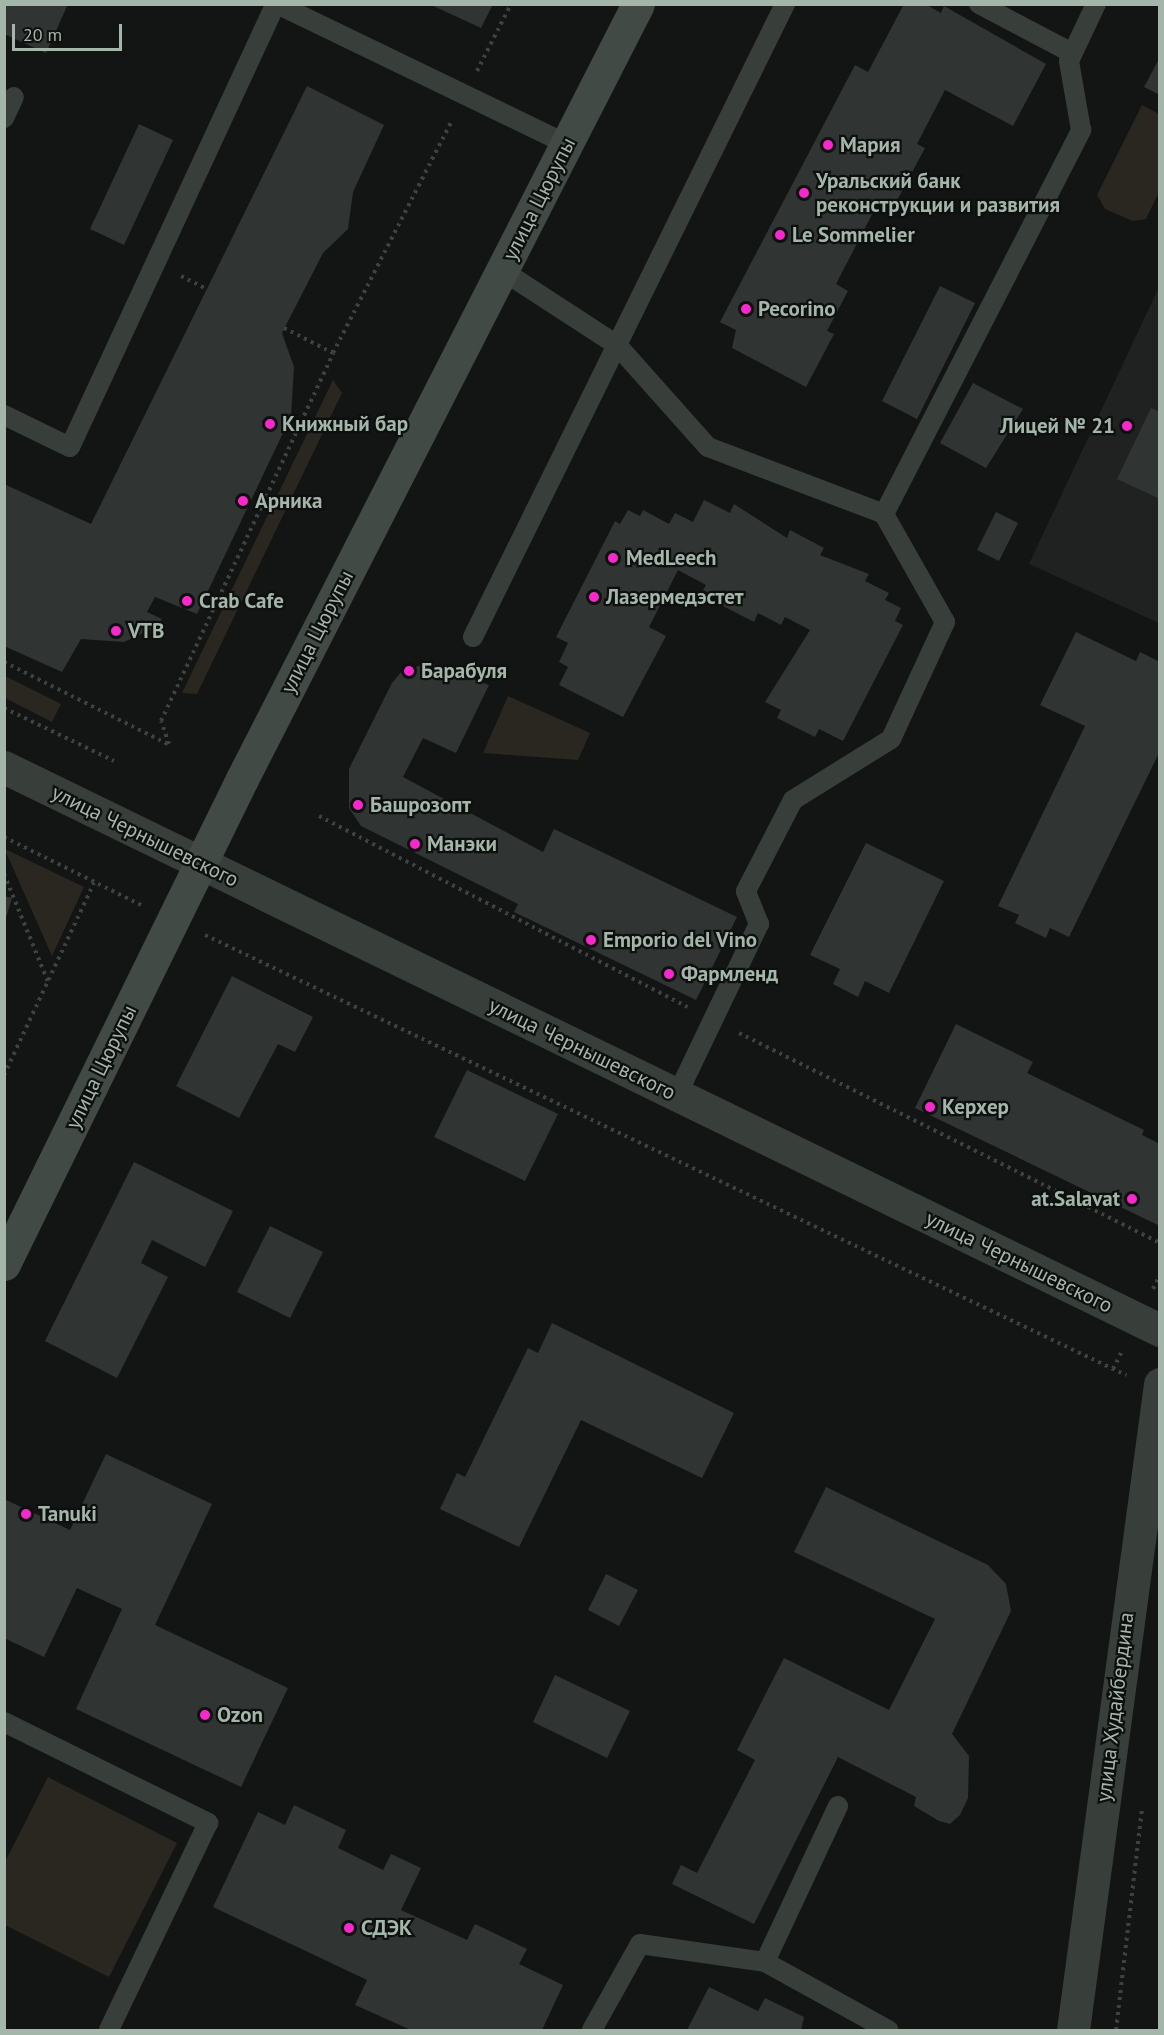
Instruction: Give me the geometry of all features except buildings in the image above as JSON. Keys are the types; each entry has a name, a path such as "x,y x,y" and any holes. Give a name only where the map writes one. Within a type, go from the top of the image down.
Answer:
{"main road":[{"name":"улица Цюрупы","path":"4,1264 200,863 638,4"}],"street":[{"name":"улица Чернышевского","path":"4,767 1160,1330"},
{"name":"улица Худайбердина","path":"1073,2031 1158,1387"}],"lane":[{"path":"4,415 70,447 276,4 567,144"},
{"path":"473,637 785,4"},
{"path":"979,4 1072,53"},
{"path":"884,514 1081,130 1072,53 1096,4"},
{"path":"4,118 14,97"},
{"path":"502,271 617,345 708,447 884,514 945,622 891,739 792,800 746,891 759,924 677,1095"},
{"path":"4,1722 208,1823 109,2031"},
{"path":"765,1962 838,1806"},
{"path":"592,2031 640,1944 765,1962 888,2031"}],"path":[{"path":"4,662 169,744 161,721 333,353 511,4"},
{"path":"284,328 333,353"},
{"path":"4,708 114,761"},
{"path":"4,837 94,883 1158,1387"},
{"path":"4,874 48,982"},
{"path":"4,1075 94,883"},
{"path":"1116,2031 1143,1795"}],"shaded area":[{"path":"1142,105 1159,114 1159,192 1146,219 1133,221 1105,209 1097,195"},
{"name":"Лицей № 21","path":"1159,287 1159,623 1029,564"},
{"path":"333,380 342,393 197,694 182,693"},
{"path":"5,676 61,704 52,722 5,698"},
{"path":"508,696 590,733 578,760 483,753"},
{"path":"5,850 84,887 52,956"},
{"path":"48,1777 177,1843 109,1977 5,1925 5,1862"}],"place":[{"name":"Мария","path":"828,145"},
{"name":"Уральский банк реконструкции и развития","path":"804,193"},
{"name":"Le Sommelier","path":"780,235"},
{"name":"Pecorino","path":"746,309"},
{"name":"Книжный бар","path":"270,424"},
{"name":"Лицей № 21","path":"1127,426"},
{"name":"Арника","path":"243,501"},
{"name":"MedLeech","path":"613,558"},
{"name":"Лазермедэстет","path":"594,597"},
{"name":"Crab Cafe","path":"187,601"},
{"name":"VTB","path":"116,631"},
{"name":"Барабуля","path":"409,671"},
{"name":"Башрозопт","path":"358,805"},
{"name":"Манэки","path":"415,844"},
{"name":"Emporio del Vino","path":"591,940"},
{"name":"Фармленд","path":"669,974"},
{"name":"Керхер","path":"930,1107"},
{"name":"at.Salavat","path":"1132,1199"},
{"name":"Tanuki","path":"26,1514"},
{"name":"Ozon","path":"205,1715"},
{"name":"СДЭК","path":"349,1928"}]}
